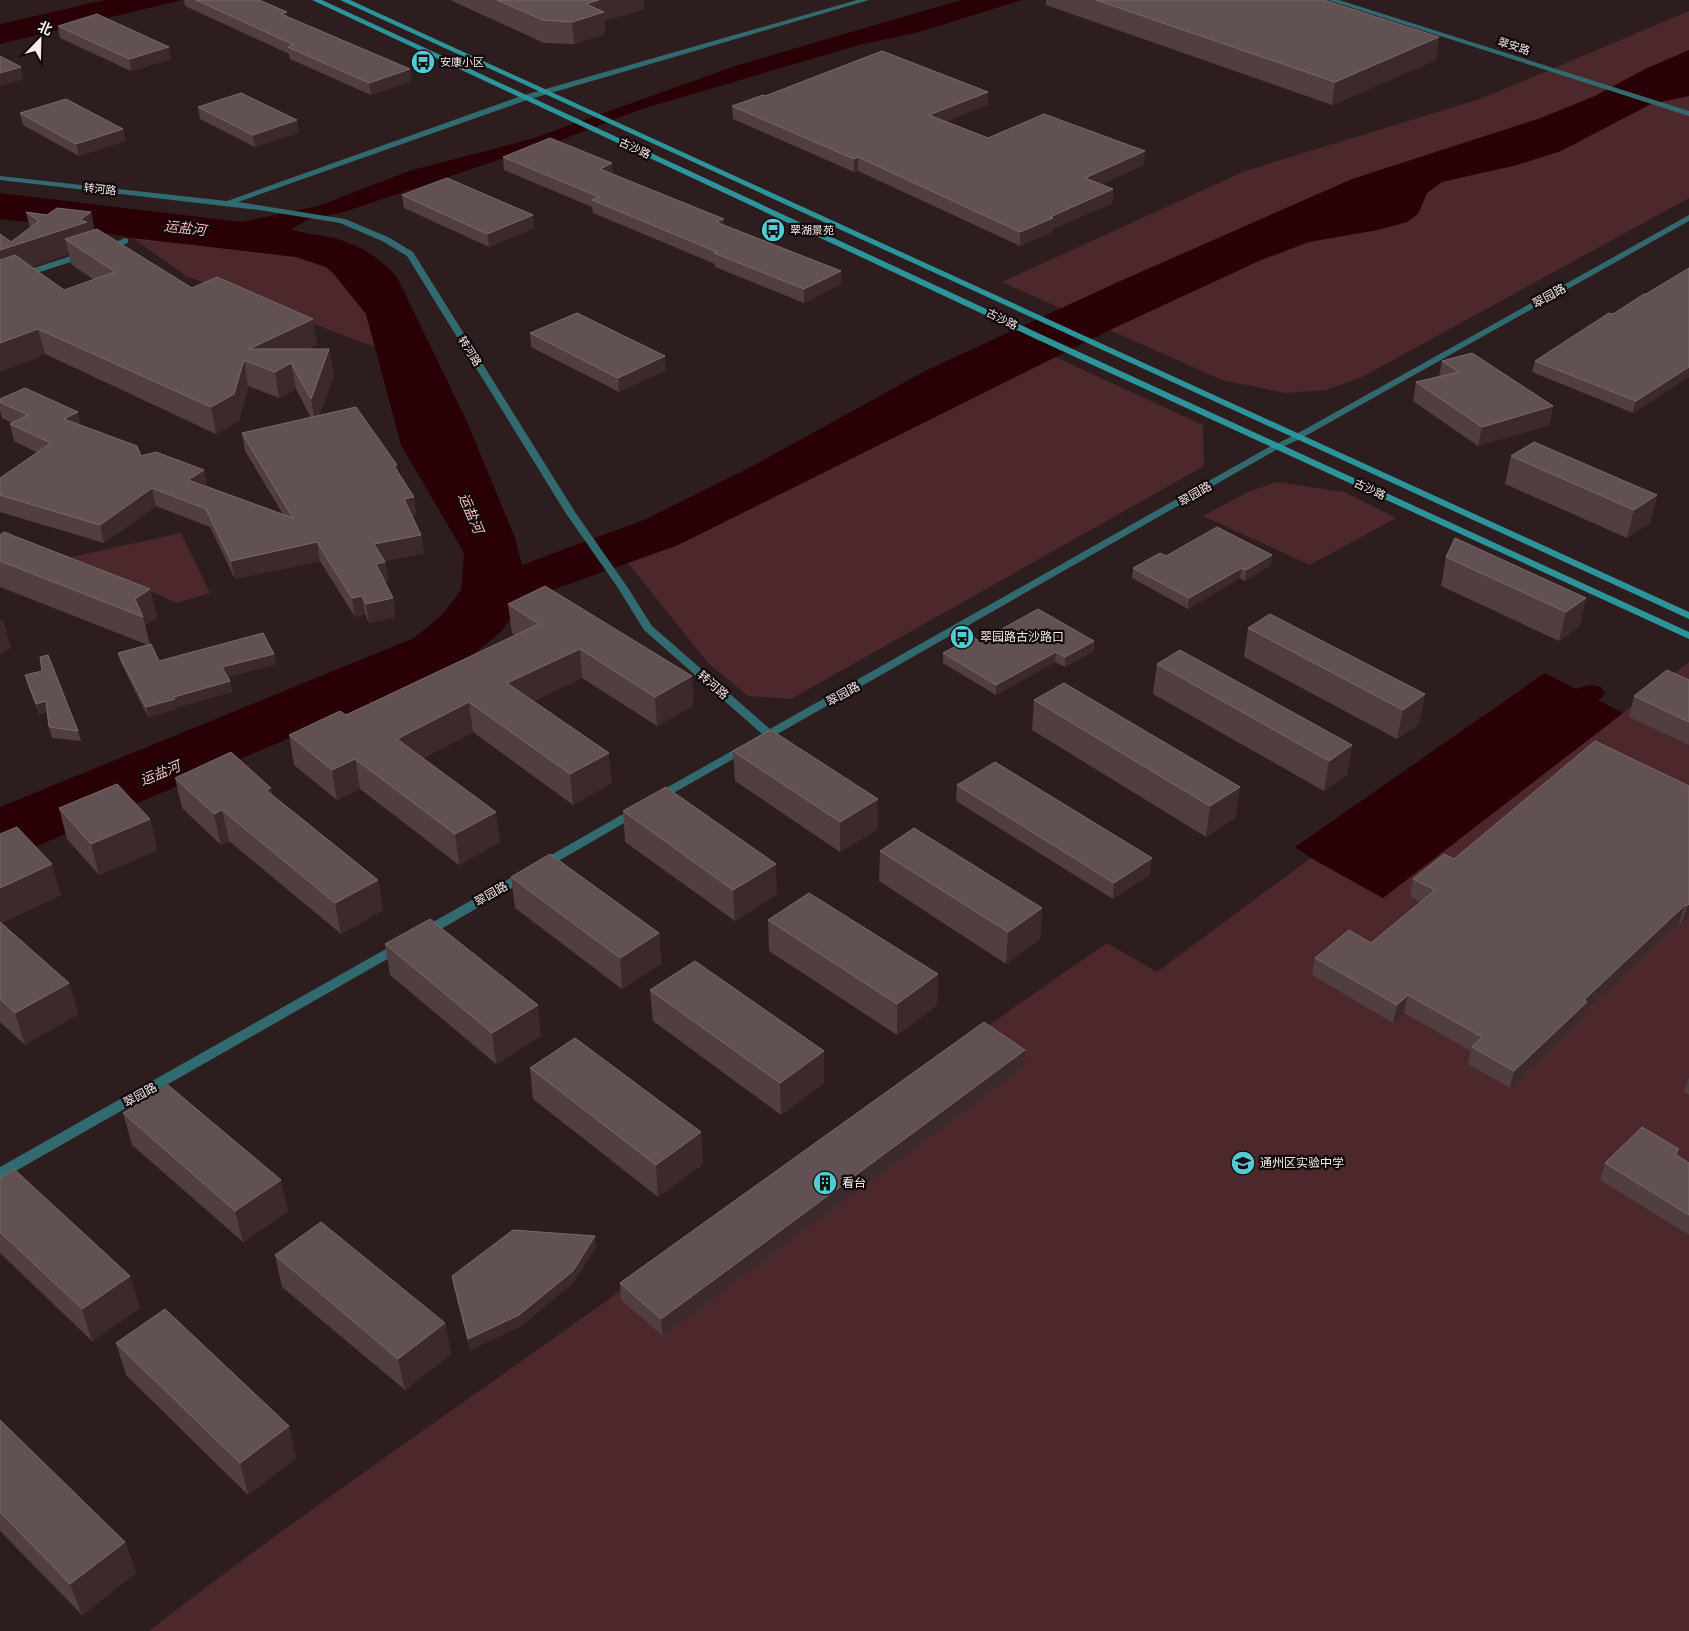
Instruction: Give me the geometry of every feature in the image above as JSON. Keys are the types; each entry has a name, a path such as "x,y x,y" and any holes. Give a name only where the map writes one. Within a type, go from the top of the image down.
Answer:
{"main road":[{"name":"古沙路","path":"316,0 1096,363 1689,636"},
{"name":"古沙路","path":"344,0 588,110 1689,616"}],"street":[{"path":"226,203 546,91 866,0"},
{"name":"翠安路","path":"1332,0 1689,114"},
{"name":"转河路","path":"0,178 259,207 342,221 385,239 410,254 570,512 623,588 648,628 769,734"},
{"name":"翠园路","path":"0,1174 769,734 887,670 1278,446 1689,218"},
{"path":"0,282 125,241"}],"shaded area":[{"path":"1689,11 1689,198 1362,377 1326,390 1285,393 1222,380 1002,282 1245,171 1483,98"},
{"path":"133,238 296,257 326,267 334,274 366,314 375,347 186,276"},
{"path":"1055,357 1203,425 1204,466 791,699 748,696 708,663 628,563 678,545"},
{"path":"1277,482 1344,492 1396,518 1310,565 1203,516 1250,491"},
{"path":"181,533 210,593 177,603 71,557"},
{"name":"通州区实验中学","path":"1689,662 1689,1631 149,1631 324,1501 1107,943 1157,972 1311,858 1383,898"}],"water":[{"path":"105,0 182,0 0,44 0,24"},
{"name":"运盐河","path":"961,0 1022,0 919,32 859,45 642,109 548,145 344,212 310,219 291,229 334,238 353,245 376,258 397,277 468,424 515,538 522,565 646,519 749,468 927,370 1118,282 1352,179 1538,119 1595,96 1645,69 1689,50 1689,96 1651,104 1561,151 1517,165 1442,182 1427,193 1418,214 1407,222 1378,230 1309,242 1259,261 1112,329 678,545 522,601 502,631 460,665 0,862 0,807 414,638 442,615 461,590 464,553 401,445 366,314 334,274 326,267 296,257 133,238 62,226 0,219 0,193 241,222 318,206 409,171 531,139 738,65"},
{"path":"1545,673 1623,713 1383,898 1295,847"}],"building":[{"path":"196,0 259,0 287,12 281,14 410,69 369,83 288,47 294,45"},
{"path":"497,0 599,0 586,4 604,12 572,22 543,20"},
{"path":"1096,0 1324,0 1439,37 1335,82"},
{"path":"97,14 169,47 129,59 58,26"},
{"path":"882,51 988,92 929,115 988,138 1044,114 1145,151 1085,178 1113,189 1020,232 858,157 854,159 732,106 763,95 765,96"},
{"path":"0,56 21,67 0,73"},
{"path":"241,93 297,120 253,135 198,107"},
{"path":"66,99 123,129 76,144 20,113"},
{"path":"550,138 612,163 600,169 724,219 716,222 841,271 804,289 714,253 717,252 592,200 599,197 503,157"},
{"path":"447,178 533,215 487,234 402,195"},
{"path":"57,208 91,212 80,220 87,222 0,250 0,234 11,242 39,221 26,212 47,215"},
{"path":"97,229 192,288 217,277 313,319 249,349 329,349 311,399 291,363 275,372 244,360 234,394 211,407 38,329 0,343 0,260 15,255 64,290 115,272 65,239"},
{"path":"1689,268 1689,367 1636,401 1535,361 1609,313 1613,314"},
{"path":"577,313 665,356 618,378 530,333"},
{"path":"1472,353 1553,406 1482,427 1416,382 1459,372 1442,361"},
{"path":"25,388 78,412 64,419 137,446 141,456 156,452 204,470 188,480 293,518 242,433 356,407 397,465 394,466 414,497 404,499 421,535 374,544 385,562 376,564 393,598 366,604 362,596 352,598 317,542 231,561 206,509 152,488 100,525 0,495 0,478 51,443 10,424 28,415 0,402 0,399"},
{"path":"1534,442 1657,495 1634,510 1511,456"},
{"path":"1217,527 1272,555 1246,570 1242,568 1189,598 1133,568 1160,553 1166,556"},
{"path":"4,532 150,589 135,599 143,617 0,561 0,535"},
{"path":"1455,538 1586,598 1566,612 1446,557"},
{"path":"545,586 692,676 655,697 580,649 507,683 609,753 570,774 469,702 397,739 496,812 455,834 355,759 332,770 289,735 340,711 346,715 539,624 508,604"},
{"path":"1038,609 1094,641 1065,657 1056,652 996,685 943,653 973,637 980,641"},
{"path":"1270,614 1425,694 1403,710 1248,628"},
{"path":"263,633 274,654 222,667 230,681 146,707 118,653 151,644 159,661"},
{"path":"1180,650 1352,745 1329,761 1157,664"},
{"path":"48,655 78,731 49,727 46,701 36,704 25,675 42,671 40,657"},
{"path":"1667,670 1689,680 1689,722 1634,696"},
{"path":"1064,683 1240,787 1210,806 1034,700"},
{"path":"771,730 878,799 840,822 733,751"},
{"path":"1595,741 1689,786 1689,904 1685,905 1584,1000 1587,1002 1514,1071 1472,1047 1482,1037 1408,995 1397,1005 1315,958 1349,930 1371,943 1435,890 1413,879 1444,854 1454,859"},
{"path":"231,752 271,788 266,790 378,880 335,903 222,810 214,814 175,778"},
{"path":"995,762 1152,858 1114,883 957,785"},
{"path":"117,784 150,819 91,844 59,808"},
{"path":"666,787 776,864 733,890 623,811"},
{"path":"17,827 52,864 0,888 0,834"},
{"path":"914,828 1042,908 1008,932 880,851"},
{"path":"550,854 659,933 620,958 511,877"},
{"path":"809,893 938,974 897,1004 768,920"},
{"path":"430,919 538,1005 492,1033 385,944"},
{"path":"0,922 69,983 15,1013 0,999"},
{"path":"695,961 824,1051 780,1083 650,990"},
{"name":"看台","path":"984,1022 1025,1050 661,1319 620,1283"},
{"path":"575,1038 701,1132 656,1165 530,1068"},
{"path":"168,1085 281,1180 235,1211 123,1113"},
{"path":"1642,1127 1679,1149 1675,1154 1689,1163 1689,1215 1605,1163"},
{"path":"14,1169 130,1276 82,1309 0,1232 0,1178"},
{"path":"321,1222 445,1323 398,1359 275,1255"},
{"path":"513,1230 595,1236 573,1271 519,1315 468,1339 452,1276"},
{"path":"165,1309 289,1426 240,1463 116,1343"},
{"path":"0,1420 125,1542 70,1584 0,1512"}],"place":[{"name":"安康小区","path":"423,62"},
{"name":"翠湖景苑","path":"773,230"},
{"name":"翠园路古沙路口","path":"962,637"},
{"name":"通州区实验中学","path":"1243,1163"},
{"name":"看台","path":"825,1183"}]}
